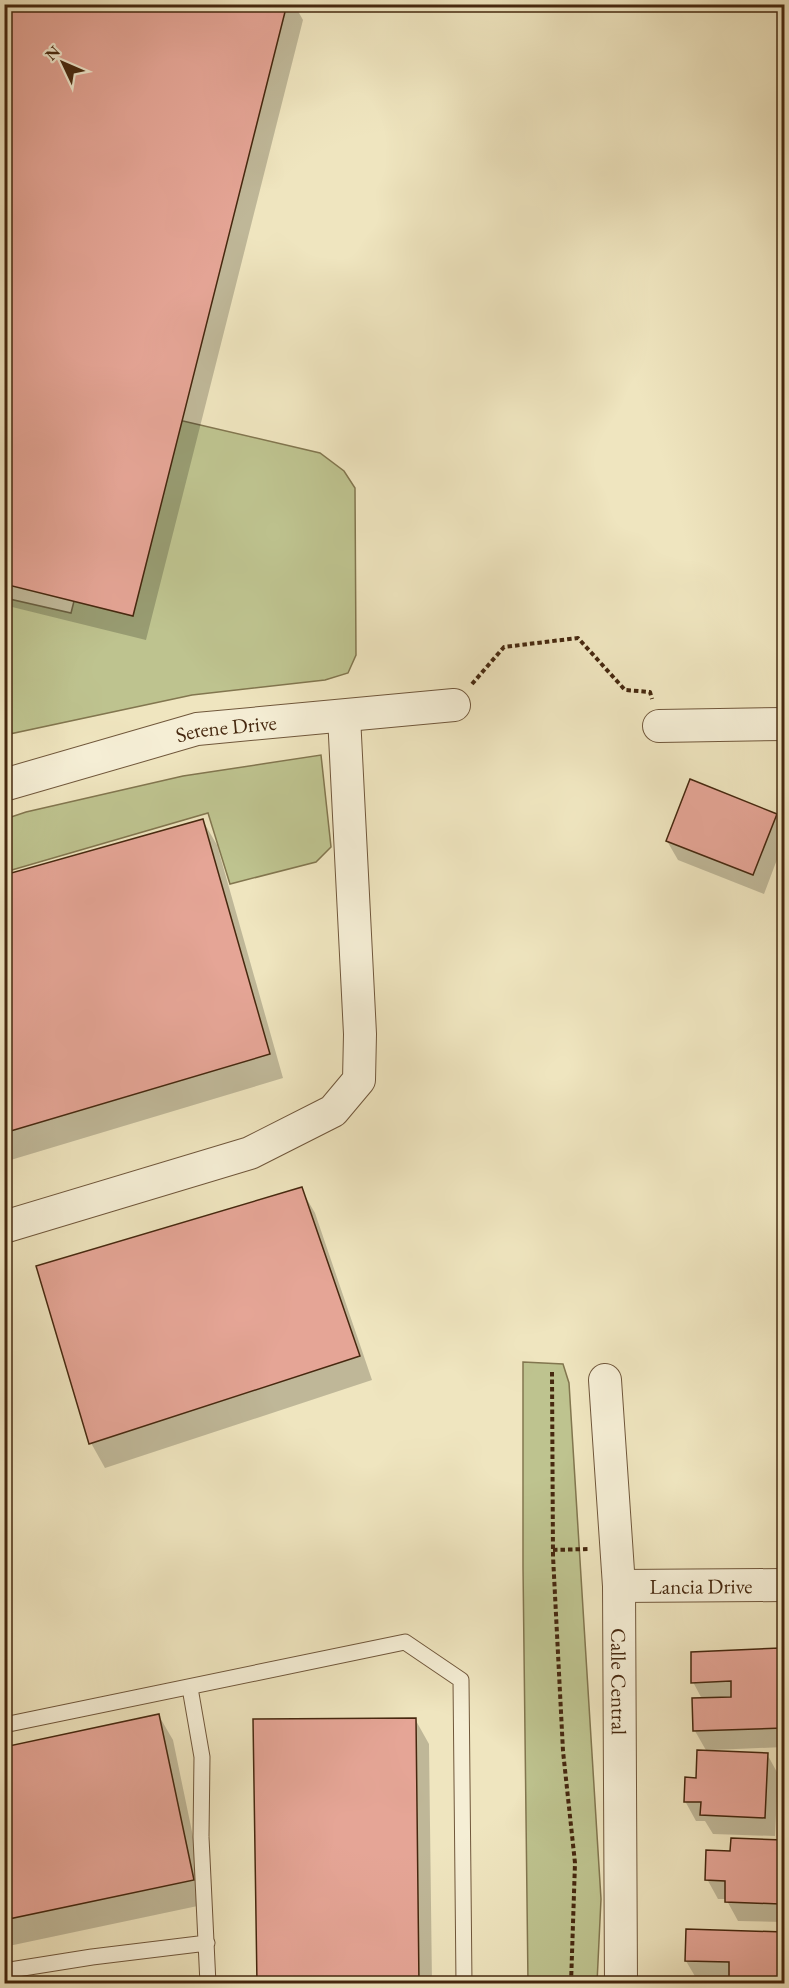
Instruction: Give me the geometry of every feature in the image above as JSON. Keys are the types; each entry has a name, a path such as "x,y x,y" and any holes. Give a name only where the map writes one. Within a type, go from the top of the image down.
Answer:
{"street":[{"name":"Serene Drive","path":"4,785 197,729 454,705"},
{"path":"4,1227 250,1153 333,1112 358,1080 360,1034 344,716"},
{"path":"659,726 784,724"},
{"name":"Calle Central","path":"605,1380 619,1586 621,1983"},
{"name":"Lancia Drive","path":"619,1586 784,1585"}],"lane":[{"path":"4,1725 405,1642 461,1680 464,1983"},
{"path":"190,1688 201,1757 201,1837 208,1983"},
{"path":"4,1971 92,1957 207,1943"}],"path":[{"path":"454,705 504,647 578,638 625,690 650,692 659,726"},
{"path":"552,1372 554,1568 563,1751 575,1863 571,1983"}],"green space":[{"path":"123,407 320,453 344,471 355,488 356,655 348,673 325,680 192,695 5,735 5,598 71,613"},
{"path":"321,755 331,847 316,862 230,884 208,813 5,872 5,819 26,812 183,776"},
{"path":"523,1362 563,1364 569,1383 601,1899 597,1983 528,1983"},
{"path":"784,1406 784,1507 780,1507 778,1407"}],"building":[{"path":"4,4 287,4 133,616 4,584"},
{"path":"690,779 777,814 753,875 666,841"},
{"path":"203,819 270,1054 4,1133 4,875"},
{"path":"302,1187 360,1356 89,1444 36,1266"},
{"path":"780,1648 783,1728 693,1731 692,1698 731,1697 731,1681 691,1683 691,1652"},
{"path":"159,1714 194,1880 4,1920 4,1747"},
{"path":"416,1718 419,1984 257,1984 253,1719"},
{"path":"697,1750 768,1753 765,1818 700,1815 701,1802 684,1802 685,1777 696,1778"},
{"path":"731,1838 783,1840 780,1904 725,1902 725,1881 705,1880 706,1850 730,1851"},
{"path":"686,1929 784,1932 784,1984 695,1984 695,1979 729,1979 729,1962 685,1961"}]}
